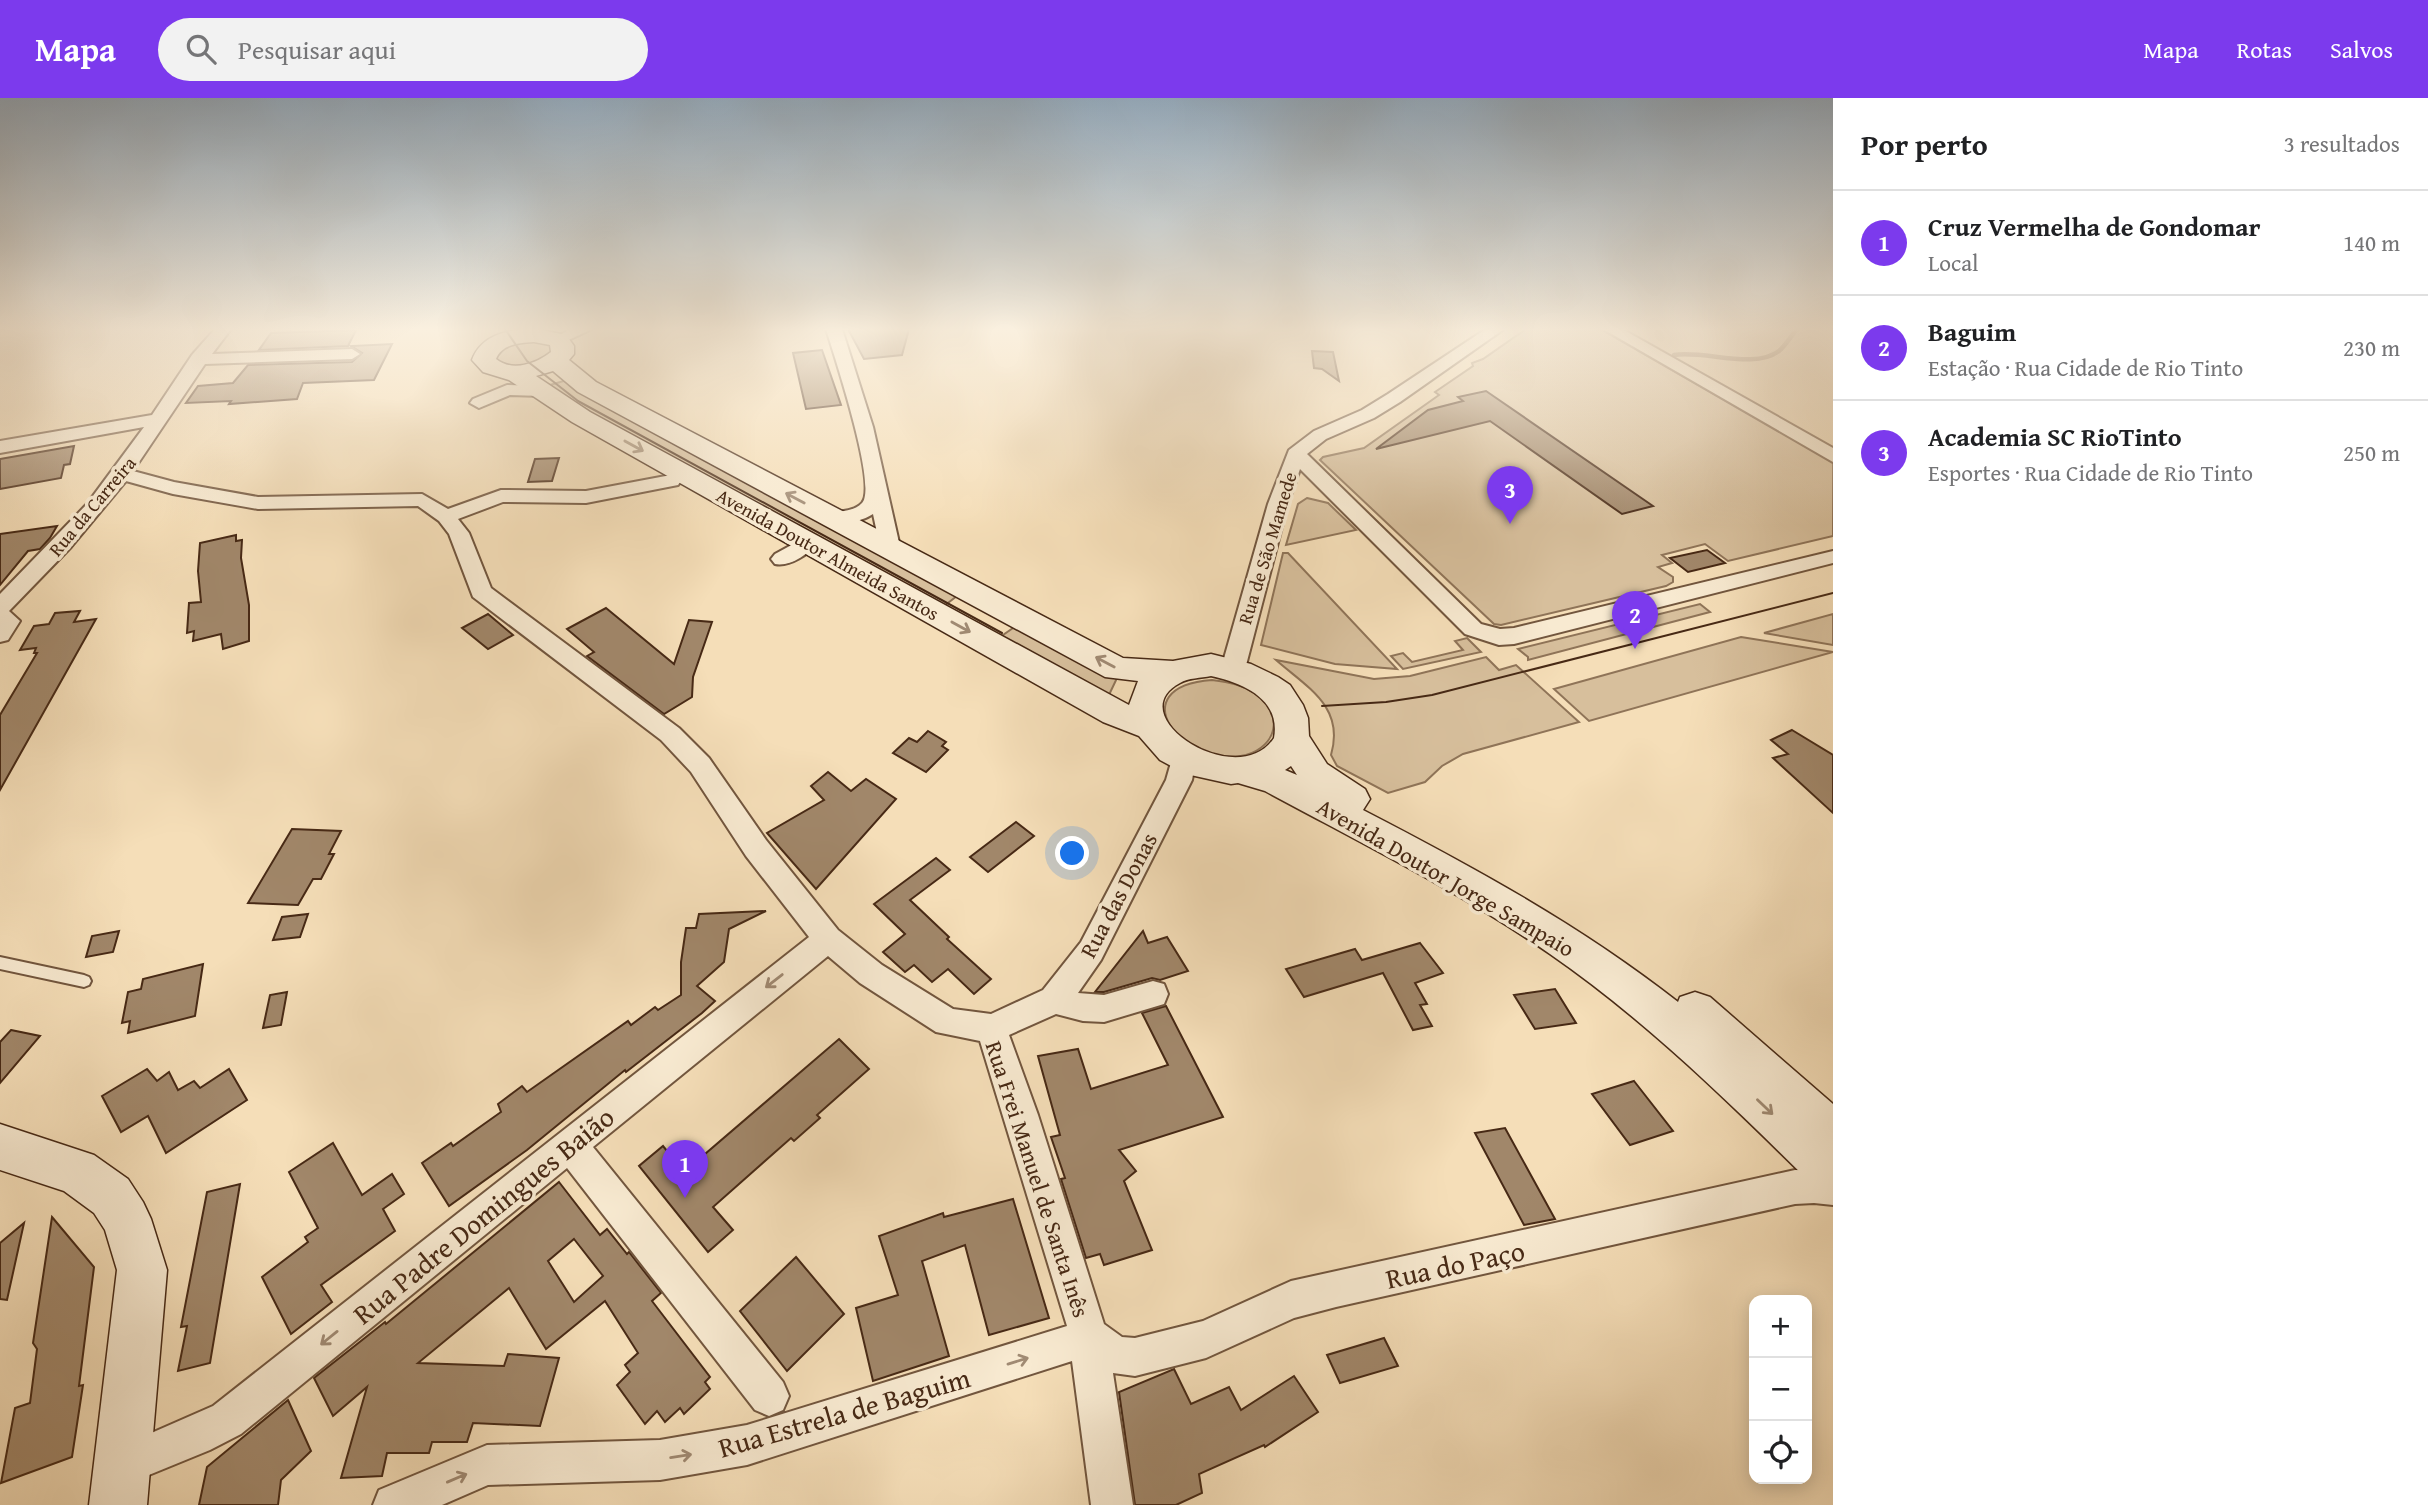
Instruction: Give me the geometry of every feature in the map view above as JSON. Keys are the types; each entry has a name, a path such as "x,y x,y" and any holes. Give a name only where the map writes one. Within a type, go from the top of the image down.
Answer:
{"main road":[{"name":"Avenida Doutor Almeida Santos","path":"547,395 581,417 1115,713 1149,727"},
{"name":"Avenida Doutor Almeida Santos","path":"601,395 1117,668 1171,672"},
{"path":"1211,665 1233,669 1255,677 1274,690 1287,705 1294,722 1292,738 1283,753 1268,763 1236,769 1209,768 1183,759 1169,750 1149,727 1144,710 1146,695 1156,681 1171,672 1190,666 1211,665"},
{"name":"Avenida Doutor Jorge Sampaio","path":"1292,738 1314,774 1326,784 1512,885 1623,955 1738,1046 1831,1130"},
{"name":"Avenida Doutor Jorge Sampaio","path":"1236,769 1277,781 1503,904 1566,943 1684,1033 1833,1171"},
{"path":"0,1147 77,1172 111,1196 127,1219 142,1270 120,1485"}],"street":[{"name":"Rua da Carreira","path":"0,607 94,507 121,474 175,395"},
{"path":"482,395 477,410 500,395"},
{"path":"854,395 864,427 890,547"},
{"name":"Rua de São Mamede","path":"1233,669 1281,494 1296,454 1320,435 1368,414 1399,395"},
{"path":"1726,395 1833,456"},
{"path":"0,447 44,442 160,419"},
{"path":"1296,454 1474,629 1499,637 1514,636 1833,557"},
{"name":"Rua Frei Manuel de Santa Inês","path":"121,474 173,488 258,502 422,500 446,517 459,533 481,592 670,734 700,765 756,848 828,939 880,980 947,1022 990,1028 1025,1128 1087,1336 1112,1505"},
{"path":"446,517 501,496 586,497 671,481"},
{"path":"1281,494 1315,490 1341,499"},
{"path":"833,518 859,514 872,506 877,491"},
{"path":"782,559 808,542"},
{"path":"0,616 9,621 0,635"},
{"name":"Rua das Donas","path":"990,1028 1021,1017 1054,1000 1091,951 1179,780 1183,759"},
{"name":"Rua Padre Domingues Baião","path":"120,1485 196,1436 227,1420 828,939"},
{"path":"1054,1000 1084,1009 1104,1010 1153,994"},
{"path":"571,1146 769,1396"},
{"name":"Rua do Paço","path":"1087,1336 1116,1356 1135,1357 1206,1339 1291,1300 1336,1289 1759,1197 1804,1184 1833,1188"},
{"name":"Rua Estrela de Baguim","path":"394,1505 487,1465 660,1460 747,1445 1056,1349 1087,1336"}],"lane":[{"path":"0,963 83,981"}],"shaded area":[{"path":"563,395 594,395 1118,676 1107,699 583,410","holes":["957,596 1013,628 1000,637 944,606"]},
{"path":"1439,395 1715,395 1833,462 1833,536 1728,561 1705,544 1662,555 1672,563 1658,567 1673,577 1673,582 1666,586 1501,625 1494,624 1320,460 1323,457 1364,448"},
{"path":"1307,498 1328,503 1356,530 1286,545 1298,504"},
{"path":"1283,553 1288,553 1397,669 1335,664 1261,645"},
{"path":"1700,604 1710,612 1528,660 1518,649"},
{"path":"1833,614 1833,645 1764,633"},
{"path":"1741,637 1833,652 1589,721 1554,689"},
{"path":"1467,638 1481,652 1403,669 1391,656 1403,653 1412,662 1463,650 1455,641"},
{"path":"1486,657 1499,670 1516,665 1579,722 1463,754 1442,766 1425,782 1388,793 1337,766 1331,755 1334,738 1328,711 1311,690 1276,660 1374,679 1410,676"},
{"path":"1212,680 1247,689 1266,703 1274,720 1273,729 1265,745 1246,755 1223,757 1201,751 1183,740 1170,726 1165,711 1169,697 1184,686"}],"building":[{"path":"192,395 299,395 297,399 229,404 231,401 186,403"},
{"path":"803,395 837,395 841,405 806,409"},
{"path":"1491,395 1653,506 1622,514 1490,421 1376,449 1428,410 1463,401 1458,397"},
{"path":"74,446 70,464 64,465 61,478 0,489 0,459"},
{"path":"559,458 552,481 528,482 535,459"},
{"path":"57,526 40,549 28,551 0,585 0,534"},
{"path":"236,535 236,541 242,540 241,558 249,605 249,641 223,649 221,634 193,641 194,631 187,633 189,603 201,602 198,571 200,543"},
{"path":"1707,550 1725,563 1688,572 1670,558"},
{"path":"606,608 674,664 689,620 712,622 693,677 692,697 664,714 587,656 594,652 567,629"},
{"path":"80,611 74,622 96,619 0,790 0,715 37,653 34,653 36,648 20,650 34,626 49,624 55,613"},
{"path":"488,614 513,635 488,649 462,628"},
{"path":"1792,730 1833,755 1833,813 1773,758 1788,754 1771,740"},
{"path":"928,731 946,742 942,746 948,750 926,772 893,753 909,738 917,742"},
{"path":"828,772 851,791 866,779 896,799 816,889 767,833 824,800 811,786"},
{"path":"1016,822 1034,836 988,872 970,857"},
{"path":"292,829 341,831 329,854 334,854 321,879 313,879 298,905 248,903"},
{"path":"936,858 950,870 910,900 991,979 974,994 948,969 932,982 914,965 905,972 883,952 905,934 874,904"},
{"path":"766,911 729,929 724,962 697,986 715,1001 527,1150 449,1206 422,1163 451,1143 453,1146 501,1112 498,1104 522,1086 527,1092 628,1021 631,1025 655,1007 658,1010 681,995 681,962 686,928 696,928 699,914"},
{"path":"308,914 300,937 273,940 282,917"},
{"path":"119,931 113,952 86,957 92,936"},
{"path":"1143,931 1148,943 1167,937 1188,971 1160,980 1152,978 1104,992 1095,992"},
{"path":"1420,943 1443,973 1415,983 1427,1004 1420,1005 1432,1026 1413,1030 1383,973 1304,997 1286,969 1355,949 1362,960"},
{"path":"203,964 195,1016 128,1033 130,1021 122,1023 128,992 141,989 143,979"},
{"path":"1555,989 1576,1023 1535,1029 1514,995"},
{"path":"287,992 281,1025 263,1028 270,995"},
{"path":"1166,1006 1223,1117 1119,1150 1136,1171 1124,1181 1152,1250 1104,1265 1100,1254 1086,1258 1061,1179 1065,1178 1051,1137 1060,1135 1038,1056 1078,1049 1091,1089 1168,1065 1142,1013"},
{"path":"11,1030 40,1036 0,1083 0,1042"},
{"path":"839,1039 869,1069 817,1115 820,1118 794,1141 791,1138 713,1207 733,1230 708,1252 639,1166 663,1146 684,1172"},
{"path":"147,1069 157,1081 169,1072 178,1090 194,1081 200,1088 229,1069 247,1100 166,1153 148,1116 121,1132 102,1096"},
{"path":"1634,1081 1673,1131 1630,1145 1592,1094"},
{"path":"1505,1128 1555,1219 1524,1225 1475,1133"},
{"path":"333,1143 362,1195 392,1174 404,1194 383,1209 395,1231 321,1285 332,1302 291,1334 262,1277 308,1242 305,1237 318,1228 289,1172"},
{"path":"559,1182 600,1235 607,1229 661,1293 652,1301 710,1377 705,1382 710,1389 684,1414 680,1408 665,1422 657,1411 645,1424 617,1385 630,1372 625,1365 638,1353 605,1301 546,1349 509,1288 418,1363 504,1366 508,1354 559,1358 540,1426 473,1423 467,1442 432,1442 429,1453 387,1453 382,1476 341,1478 367,1387 333,1416 314,1378 385,1322 386,1324","holes":["574,1239 603,1276 574,1302 548,1261"]},
{"path":"240,1184 210,1363 178,1371 187,1326 181,1327 207,1192"},
{"path":"1013,1199 1049,1318 989,1335 965,1245 922,1261 949,1356 873,1381 856,1308 898,1295 879,1236 943,1213 944,1217"},
{"path":"52,1217 94,1267 79,1386 83,1385 72,1457 1,1483 15,1408 30,1403 37,1349 33,1343"},
{"path":"24,1223 7,1300 0,1299 0,1243"},
{"path":"796,1257 844,1314 787,1371 740,1311"},
{"path":"1384,1338 1398,1366 1340,1383 1327,1355"},
{"path":"1174,1369 1191,1404 1229,1387 1241,1410 1294,1376 1318,1412 1265,1447 1264,1445 1199,1474 1202,1493 1176,1505 1135,1505 1119,1392"},
{"path":"288,1400 311,1451 281,1480 278,1505 199,1505 207,1467"}],"tram line":[{"path":"570,395 1002,633"},
{"path":"1322,706 1386,702 1432,695 1833,593"}],"place":[{"name":"Academia SC RioTinto","path":"1510,524"},
{"name":"Baguim","path":"1635,649"},
{"name":"Cruz Vermelha de Gondomar","path":"685,1198"}]}
